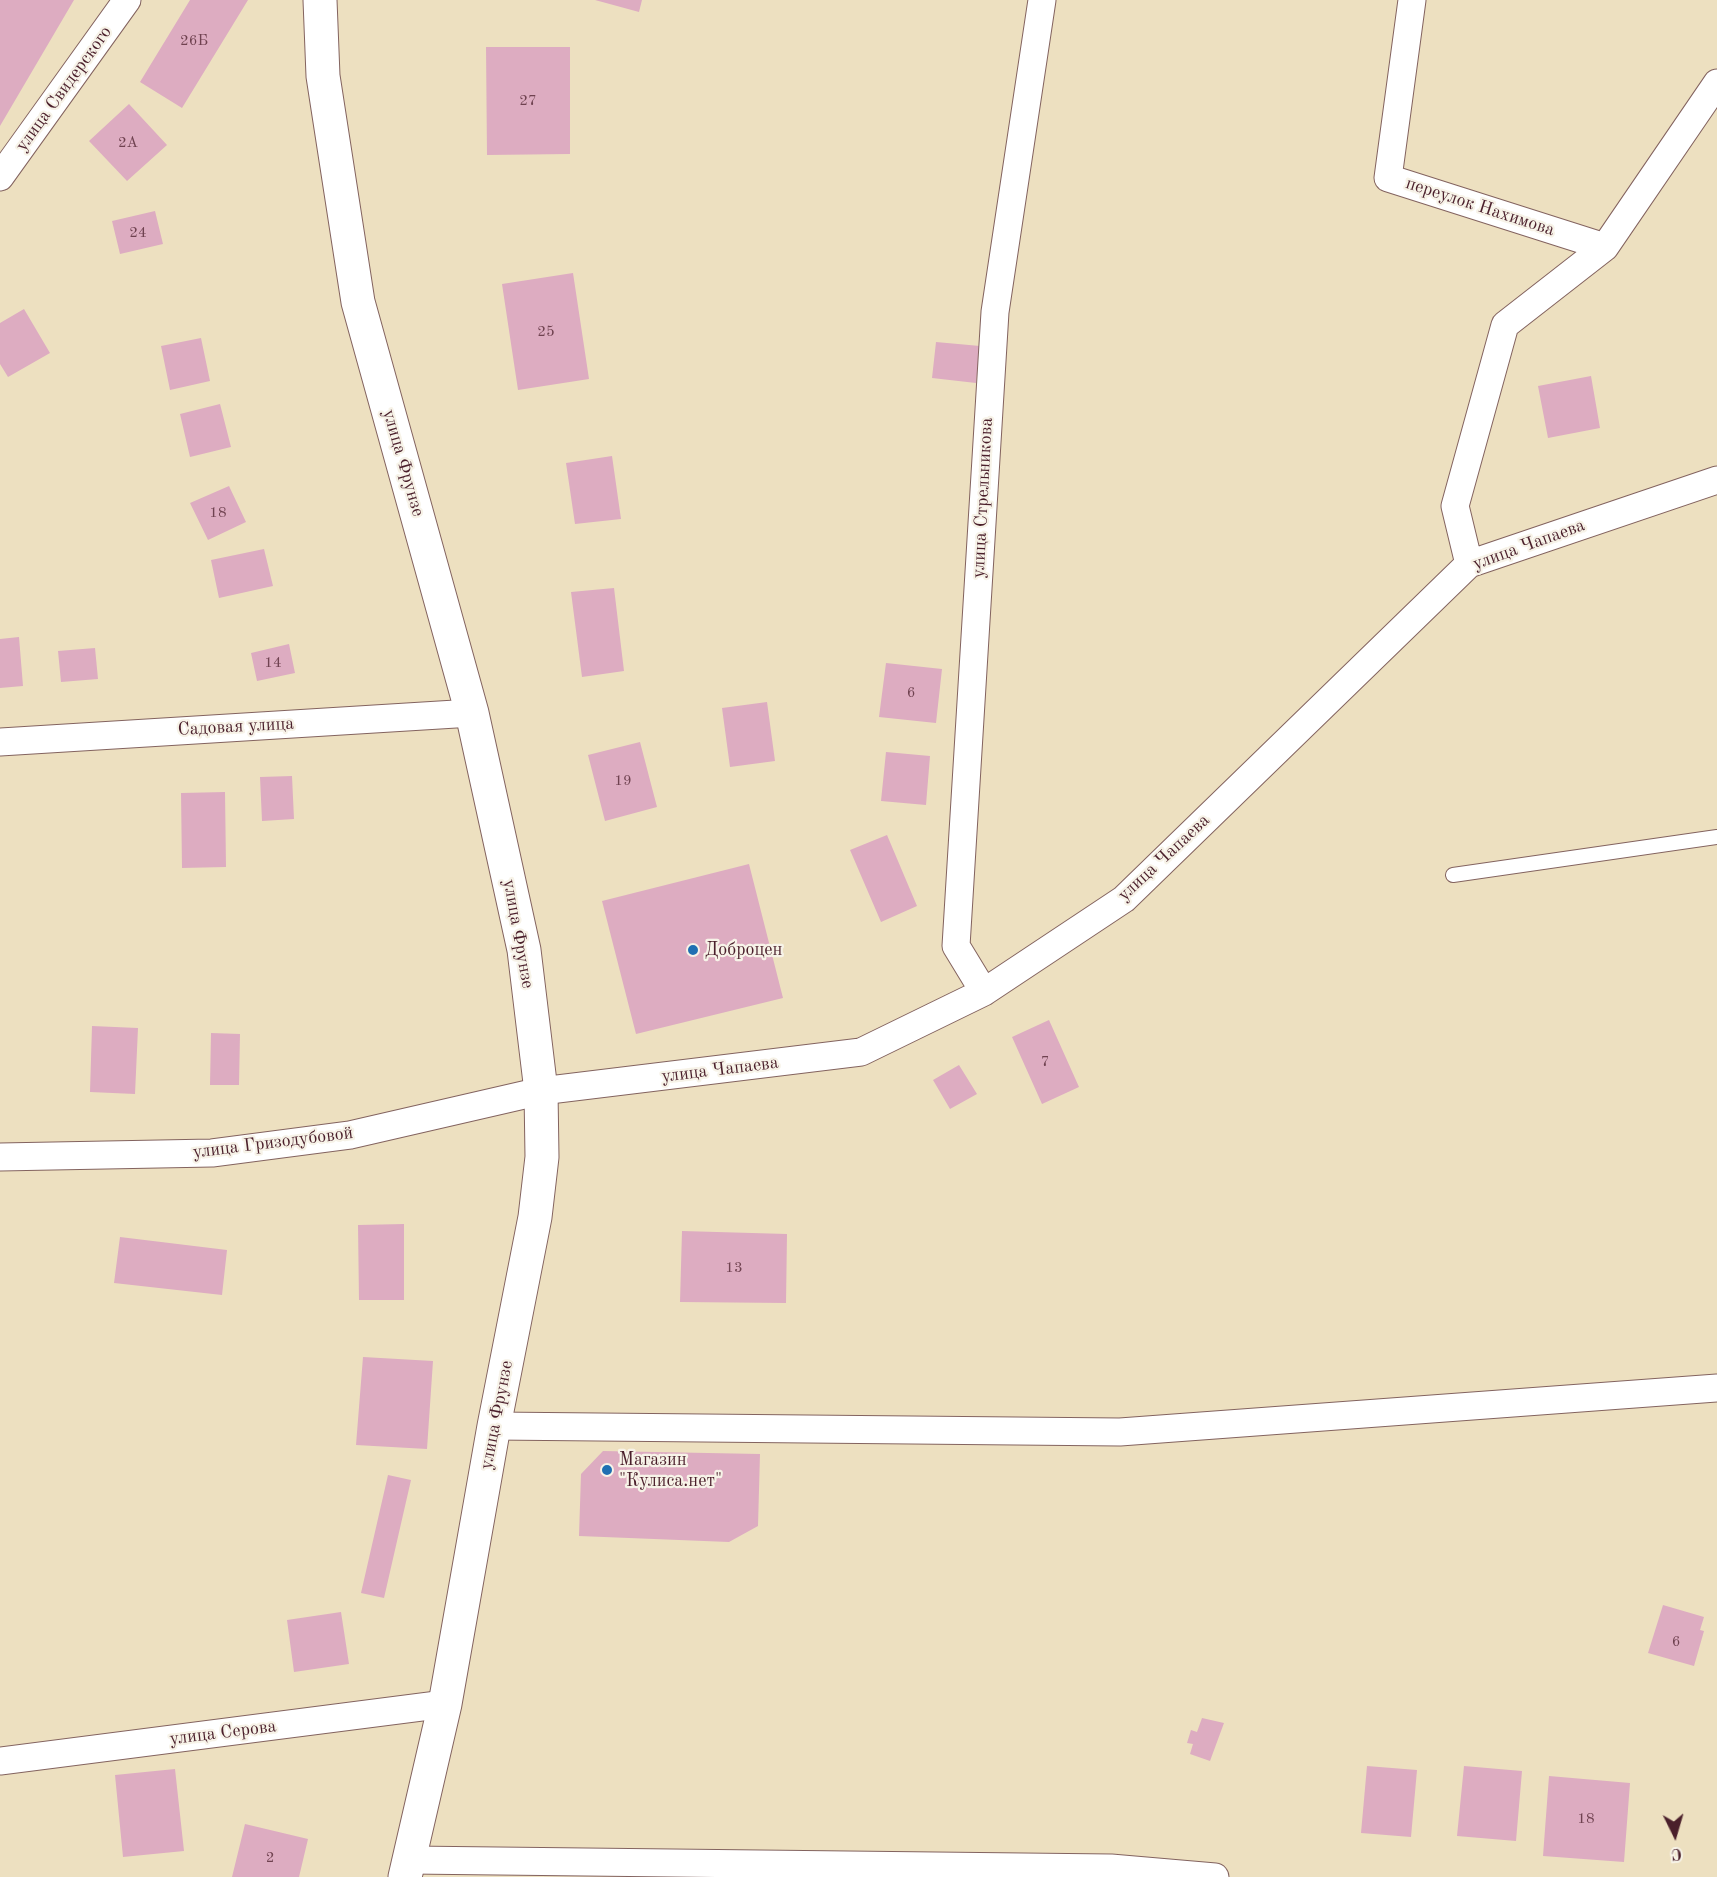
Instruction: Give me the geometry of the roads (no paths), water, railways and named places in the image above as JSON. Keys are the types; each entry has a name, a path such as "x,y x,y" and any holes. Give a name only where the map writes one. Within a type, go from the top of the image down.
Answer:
{"main road":[{"name":"улица Фрунзе","path":"320,0 323,76 358,302 472,713 524,950 540,1091 542,1157 535,1217 494,1426 445,1704 408,1868"}],"street":[{"name":"улица Свидерского","path":"0,177 127,0"},
{"name":"улица Стрельникова","path":"984,992 956,946 995,312 1042,0"},
{"name":"переулок Нахимова","path":"1412,0 1388,178 1605,247"},
{"path":"1469,564 1455,506 1505,325 1605,247 1717,83"},
{"name":"улица Чапаева","path":"540,1091 861,1052 984,992 1124,898 1469,564 1717,480"},
{"name":"Садовая улица","path":"0,742 472,713"},
{"name":"улица Гризодубовой","path":"0,1157 212,1153 350,1135 540,1091"},
{"path":"494,1426 1120,1432 1717,1388"},
{"name":"улица Серова","path":"0,1761 445,1704"},
{"path":"408,1868 1111,1868 1215,1877"}],"lane":[{"path":"1453,875 1717,837"}],"place":[{"name":"Доброцен","path":"693,950"},
{"name":"Магазин \"Кулиса.нет\"","path":"607,1470"}]}
